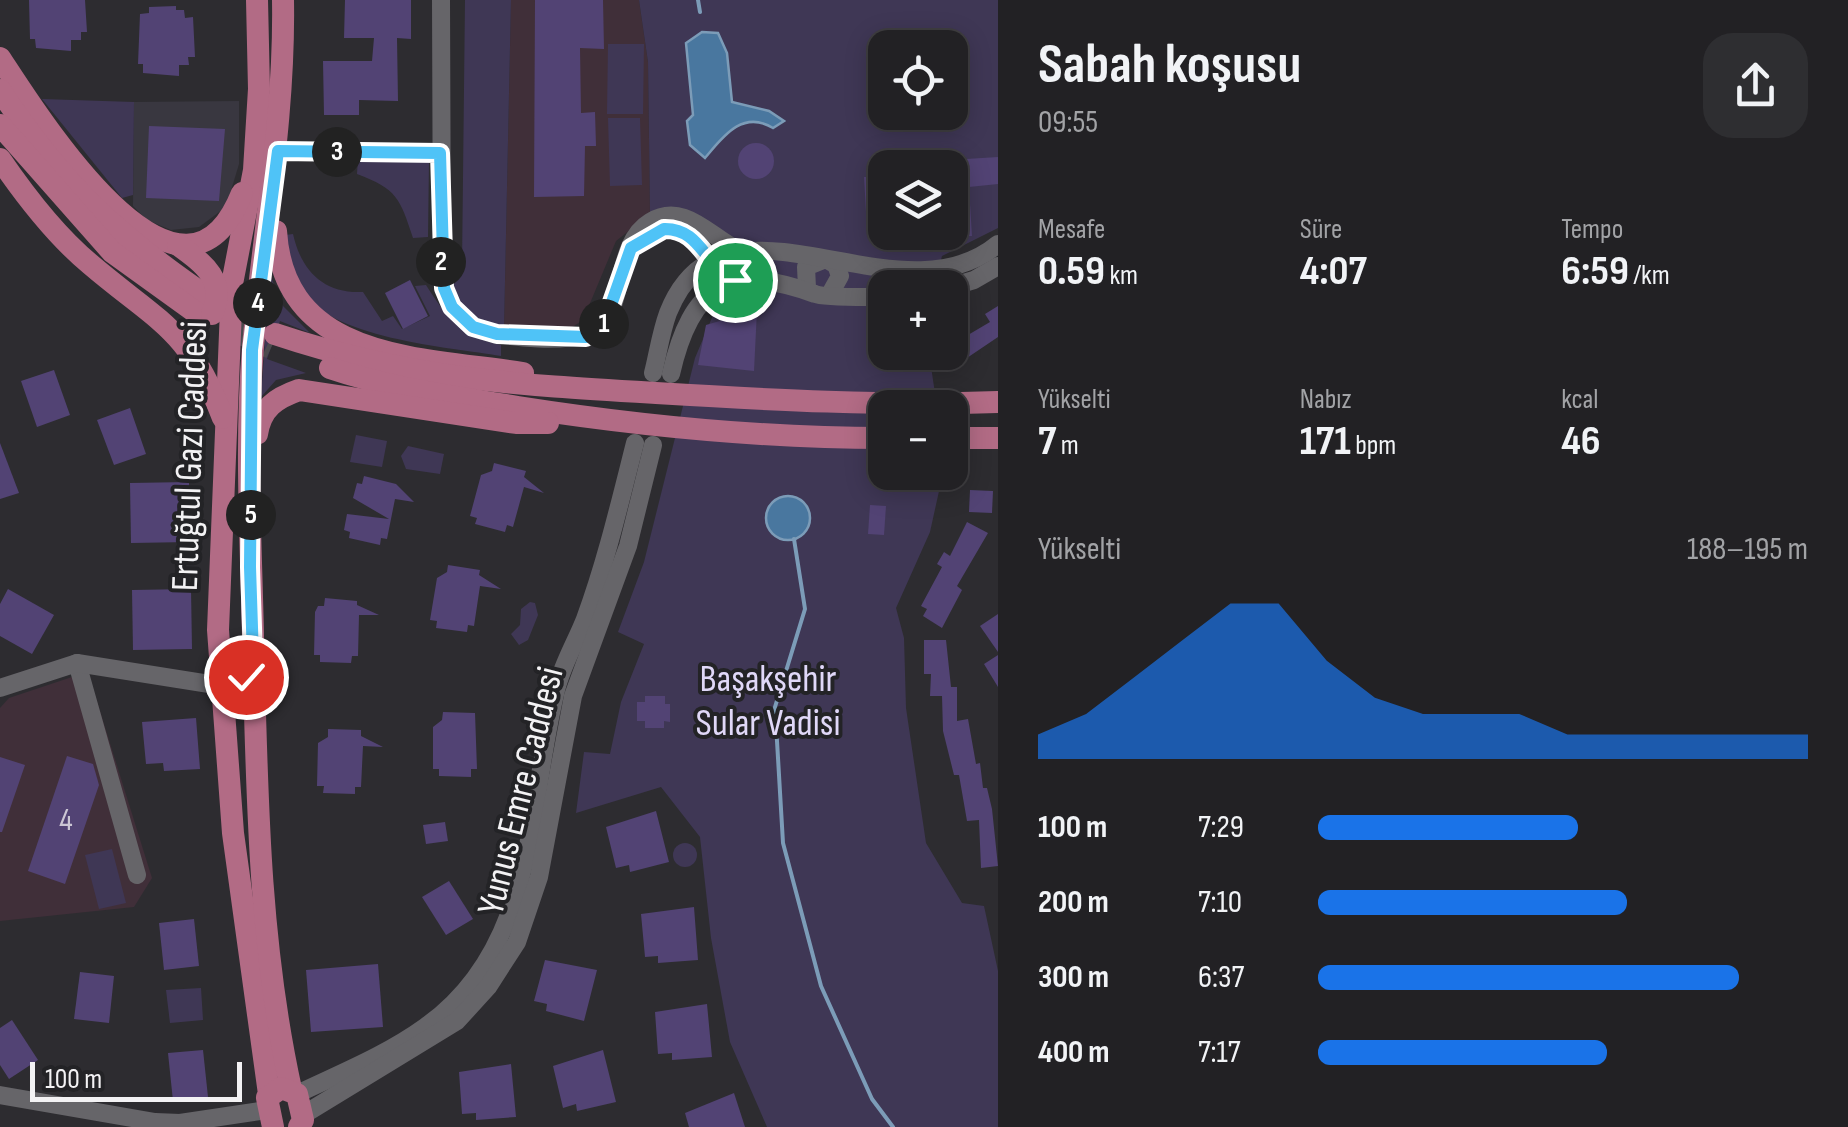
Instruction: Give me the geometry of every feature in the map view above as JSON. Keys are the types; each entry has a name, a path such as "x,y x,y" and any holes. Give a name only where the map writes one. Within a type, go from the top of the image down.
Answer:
{"main road":[{"name":"Ertuğtul Gazi Caddesi","path":"257,0 259,90 267,151 232,284 218,630 233,833 289,1112"},
{"path":"284,0 267,151 282,274 292,296 313,320 337,335 377,348 614,391"},
{"path":"0,58 51,136 117,209 146,233 178,245 211,272 217,298 200,330 166,323"},
{"path":"0,90 44,155 93,210 203,306 112,252 0,125"},
{"path":"178,245 206,238 225,223 267,151"},
{"path":"0,160 33,205 88,263 166,323 189,347 206,376 227,429"},
{"path":"274,184 252,350 253,629 258,853 289,1112"},
{"path":"868,438 814,438 605,422 427,394 273,341 416,374 526,387 822,404 998,402"},
{"path":"251,472 259,419 276,399 299,390 516,423 605,422"},
{"path":"968,438 998,438"},
{"path":"218,630 235,645 246,643 253,629"},
{"path":"222,686 232,676 242,675 254,688"}],"street":[{"path":"441,0 444,288 452,307 473,327 497,334 586,337 605,322 641,230 660,218 689,217 738,250"},
{"path":"267,151 440,153"},
{"path":"631,248 657,231 673,229 692,237 722,274 735,280 806,288 816,295 868,296"},
{"path":"943,270 958,268 998,244"},
{"path":"735,280 705,294 688,318 662,373 674,302 712,261 738,250 778,250 886,270"},
{"path":"806,288 806,267 826,259"},
{"path":"826,259 836,266 840,276 830,294"},
{"path":"968,282 998,266"},
{"name":"Yunus Emre Caddesi","path":"289,1112 456,1021 488,987 517,942 539,877 573,696 628,546 644,444"},
{"path":"77,664 137,875"},
{"path":"0,688 77,664 222,686"},
{"path":"0,1094 155,1122 289,1112"}],"shaded area":[{"path":"511,0 639,0 648,62 650,214 616,241 583,320 565,332 504,328"},
{"path":"239,101 239,164 226,207 199,227 171,230 147,220 133,206 134,102"},
{"path":"75,676 89,676 152,878 134,907 0,921 0,708 9,698"}],"green space":[{"path":"465,0 511,0 504,328 466,312 448,274 462,266"},
{"name":"Başakşehir Sular Vadisi","path":"639,0 998,0 998,228 968,243 968,150 868,150 868,250 954,250 942,256 938,270 868,270 868,370 932,370 934,390 868,390 868,490 939,490 930,532 896,608 904,638 906,708 926,843 962,903 984,906 998,971 998,1127 767,1127 730,1042 711,938 700,837 661,787 576,813 584,752 610,754 621,702 644,644 618,632 644,562 695,358 719,301 727,241 650,214 648,62"},
{"path":"608,44 644,44 643,114 607,114"},
{"path":"42,99 134,102 133,195 122,198"},
{"path":"608,118 640,118 642,185 610,186"},
{"path":"358,158 429,161 428,237 413,238 404,213 389,190 357,174"},
{"path":"293,234 302,259 316,277 336,289 363,292 382,321 393,316 402,329 430,316 415,286 426,285 457,324 476,337 501,345 501,356 391,338 335,318 314,305 300,287 285,235"},
{"path":"270,275 283,306 310,333 280,321 267,359 306,373 276,380 261,397"},
{"path":"356,435 387,441 382,467 350,462"},
{"path":"408,446 444,454 440,474 406,469 401,456"},
{"path":"535,603 538,615 528,640 519,645 511,634 520,625 521,609"},
{"path":"685,843 694,846 694,864 685,867 676,864 673,855 676,846"},
{"path":"112,849 126,903 99,909 85,855"},
{"path":"201,988 203,1020 170,1023 166,990"}],"water":[{"path":"702,32 718,33 727,53 732,102 769,111 784,121 773,128 762,123 742,124 705,158 690,145 687,121 693,115 686,43"},
{"path":"788,496 803,503 810,518 803,533 788,540 773,533 766,518 773,503"}],"building":[{"path":"29,0 85,0 87,32 81,32 81,40 71,40 71,51 36,48 35,39 30,39"},
{"path":"345,0 411,0 411,39 397,38 398,101 359,100 359,115 324,115 323,61 372,61 374,38 344,38"},
{"path":"535,0 603,0 604,49 580,48 581,113 595,112 596,146 585,146 584,196 534,197"},
{"path":"176,6 176,10 184,10 185,18 193,17 195,57 188,57 189,65 179,65 179,76 143,73 143,64 138,64 140,14 149,13 149,7"},
{"path":"149,126 225,129 219,201 146,198"},
{"path":"756,143 768,149 774,161 768,173 756,179 744,173 738,161 744,149"},
{"path":"998,157 998,184 969,187 972,236 968,236 968,159"},
{"path":"864,177 868,177 866,212"},
{"path":"410,280 428,316 403,329 385,293"},
{"path":"998,306 998,337 968,357 968,335 990,322 985,314"},
{"path":"757,310 754,371 698,365 706,325"},
{"path":"54,370 70,415 37,427 21,381"},
{"path":"130,408 146,454 114,465 97,420"},
{"path":"0,443 19,493 0,499"},
{"path":"494,463 526,471 524,477 544,493 524,487 513,527 507,525 505,532 475,524 477,518 470,516 481,475 492,471"},
{"path":"364,476 396,484 414,502 395,499 387,539 381,538 380,545 349,538 350,532 344,530 347,514 389,519 353,498 357,483 362,484"},
{"path":"189,482 190,542 131,543 130,483"},
{"path":"970,490 993,491 992,513 969,512"},
{"path":"870,505 886,506 884,535 868,534"},
{"path":"967,522 988,533 957,586 962,590 942,628 923,616 927,609 921,606 942,567 937,564 944,552 950,556"},
{"path":"448,565 480,570 479,575 501,589 480,586 474,626 468,625 467,632 436,628 437,621 430,620 437,578 447,572"},
{"path":"8,589 54,615 32,654 0,636 0,604"},
{"path":"191,589 192,649 133,650 132,590"},
{"path":"325,598 357,601 357,605 379,615 359,615 358,656 352,656 351,663 320,662 320,655 314,655 315,612 318,606 324,606"},
{"path":"998,614 998,652 980,626"},
{"path":"924,640 946,640 951,687 957,687 957,721 968,719 976,764 980,763 983,788 987,788 992,809 998,866 981,868 979,820 967,821 959,775 954,775 943,731 942,696 930,696 931,674 924,674"},
{"path":"998,655 998,687 984,664"},
{"path":"645,696 665,696 665,704 670,704 670,722 664,721 664,728 645,728 645,721 637,721 637,702 645,702"},
{"path":"443,712 475,713 477,769 471,769 471,777 439,776 439,769 433,769 433,727 442,720"},
{"path":"196,718 200,769 164,771 163,763 146,764 142,722"},
{"path":"328,729 361,730 361,736 383,747 363,746 361,787 355,787 355,794 323,793 324,786 317,786 318,743 328,737"},
{"path":"67,756 93,764 99,785 65,884 28,871"},
{"path":"0,757 25,765 2,832 0,832"},
{"path":"656,811 669,862 630,872 629,865 616,868 606,827"},
{"path":"445,822 448,841 426,844 423,825"},
{"path":"449,881 473,919 446,935 422,897"},
{"path":"694,907 698,960 658,963 658,956 645,957 641,914"},
{"path":"194,919 199,966 164,970 159,923"},
{"path":"545,960 597,970 584,1021 546,1011 547,1004 534,1001"},
{"path":"378,964 383,1027 311,1032 306,970"},
{"path":"80,972 114,976 109,1023 74,1019"},
{"path":"707,1004 712,1057 672,1060 672,1053 658,1054 655,1012"},
{"path":"12,1020 38,1060 9,1079 0,1065 0,1028"},
{"path":"203,1050 208,1097 173,1101 168,1053"},
{"path":"603,1050 616,1102 577,1111 576,1104 563,1108 553,1066"},
{"path":"511,1064 516,1117 476,1120 476,1113 462,1114 459,1072"},
{"path":"734,1093 745,1127 689,1127 685,1113"}],"waterway":[{"path":"698,0 700,12"},
{"path":"794,539 805,609 775,707 783,843 821,986 872,1099 893,1127"}],"tunnel":[{"path":"237,332 271,348"}],"route":[{"path":"246,677 254,688 250,567 252,350 278,151 440,153 442,274 446,297 462,318 484,331 574,339 597,332 611,309 631,248 664,229 692,237 722,274 735,280"}]}
